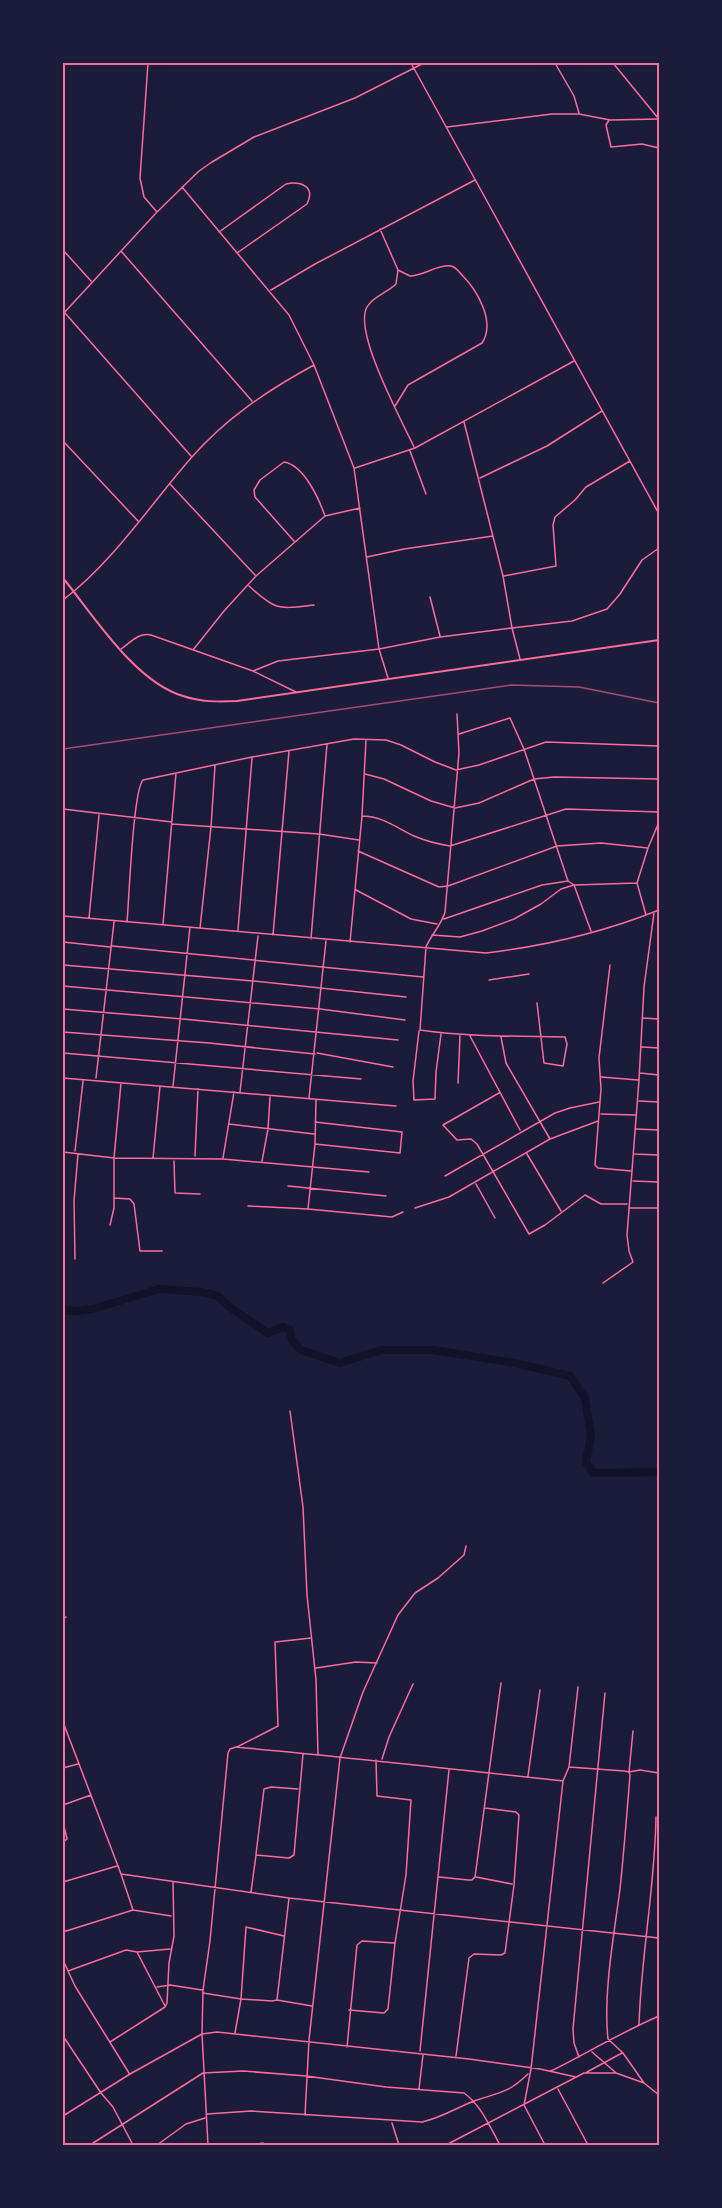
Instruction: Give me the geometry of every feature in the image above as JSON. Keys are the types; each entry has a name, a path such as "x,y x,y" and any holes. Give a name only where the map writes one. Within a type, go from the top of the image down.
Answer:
{"street":[{"path":"148,63 140,178 144,197 157,212"},
{"path":"411,63 659,514"},
{"path":"192,457 64,313 182,187 199,171 232,148 254,137 355,98 424,63"},
{"path":"555,63 574,96 579,114"},
{"path":"613,63 659,119"},
{"path":"446,127 520,117 579,114 610,120 659,119"},
{"path":"610,120 606,125 611,147 642,144 659,148"},
{"path":"270,290 475,180"},
{"path":"218,232 285,184 297,181 304,185 310,198 307,204 237,253"},
{"path":"182,187 218,232 270,290 294,324 314,365 354,468 379,649 388,678"},
{"path":"380,229 398,270 396,284 367,305 364,314 365,331 371,352 415,448"},
{"path":"63,250 92,282"},
{"path":"121,250 252,402"},
{"path":"395,406 408,385 482,343 486,332 483,306 476,292 457,269 452,266 444,267 414,276 398,270"},
{"path":"354,468 415,448 575,360"},
{"path":"63,600 138,521 214,434 252,402 282,382 314,365"},
{"path":"479,478 547,446 602,411"},
{"path":"464,422 494,536 520,659"},
{"path":"63,441 138,521"},
{"path":"410,450 426,494"},
{"path":"503,576 556,566 553,525 555,517 586,487 630,461"},
{"path":"295,542 255,497 254,490 260,480 284,462 293,464 315,491 325,516"},
{"path":"170,484 256,576"},
{"path":"193,650 256,576 325,516 361,508"},
{"path":"367,557 404,549 494,536"},
{"path":"253,671 278,661 379,649 440,637 572,621 608,609 642,560 659,548"},
{"path":"63,578 136,667 152,681 181,696 209,702 237,701 659,640"},
{"path":"248,585 268,604 281,609 314,605"},
{"path":"430,597 440,637"},
{"path":"121,649 144,634 253,671 296,692"},
{"path":"443,919 455,808 459,734 457,714"},
{"path":"459,734 510,718 524,749 568,881 574,885 591,932"},
{"path":"350,942 362,816 366,739"},
{"path":"127,922 135,816 139,785 143,780 344,740 386,740 456,770 479,765 546,742 659,746"},
{"path":"311,939 327,743"},
{"path":"273,935 289,750"},
{"path":"237,931 252,757"},
{"path":"200,928 215,765"},
{"path":"163,925 176,773"},
{"path":"365,774 384,779 431,801 455,808 479,803 534,779 554,777 659,779"},
{"path":"63,809 211,827 319,834 359,840"},
{"path":"362,816 380,819 436,844 450,846 566,809 659,812"},
{"path":"89,918 99,814"},
{"path":"646,915 637,883 659,822"},
{"path":"358,851 440,887 557,846 601,843 648,848"},
{"path":"441,1033 435,1099 414,1101 413,1081 420,1030 426,947 438,924 443,919 542,885 568,881"},
{"path":"431,935 460,937 482,931 514,919 541,904 561,889 574,885 637,883"},
{"path":"356,890 411,919 438,924"},
{"path":"63,916 486,953 532,947 591,932 659,910"},
{"path":"603,1283 633,1262 627,1243 629,1204 640,1073 644,987 654,913"},
{"path":"96,1080 114,921"},
{"path":"173,1086 190,927"},
{"path":"240,1093 258,934"},
{"path":"309,1099 326,940"},
{"path":"63,942 424,977"},
{"path":"63,964 406,997"},
{"path":"610,964 599,1058 602,1089 599,1102 596,1167 632,1171"},
{"path":"489,980 530,974"},
{"path":"63,986 320,1009 405,1020"},
{"path":"420,1030 470,1036 542,1036 567,1038 563,1066 544,1064 542,1036 537,1003"},
{"path":"63,1009 180,1018 398,1040"},
{"path":"643,1018 659,1019"},
{"path":"63,1032 246,1046 315,1054 393,1067"},
{"path":"458,1083 460,1035"},
{"path":"470,1036 521,1131"},
{"path":"501,1036 506,1062 550,1139"},
{"path":"641,1047 659,1048"},
{"path":"63,1053 361,1079"},
{"path":"640,1073 659,1075"},
{"path":"600,1077 639,1080"},
{"path":"63,1078 396,1106"},
{"path":"75,1259 76,1153 83,1080"},
{"path":"111,1225 121,1082"},
{"path":"153,1159 160,1086"},
{"path":"195,1158 198,1088"},
{"path":"223,1159 234,1092"},
{"path":"499,1093 443,1125 457,1140 474,1140 529,1234 585,1195 599,1204 629,1204"},
{"path":"262,1161 268,1129 270,1096"},
{"path":"308,1209 315,1144 316,1100"},
{"path":"638,1101 659,1102"},
{"path":"445,1176 540,1121 570,1107 599,1102"},
{"path":"600,1114 636,1115"},
{"path":"415,1208 449,1197 475,1184 550,1139 599,1121"},
{"path":"315,1122 402,1132 400,1153 315,1144"},
{"path":"230,1124 315,1134"},
{"path":"635,1128 659,1130"},
{"path":"63,1152 114,1158 262,1161 369,1172"},
{"path":"527,1153 562,1212"},
{"path":"633,1154 659,1155"},
{"path":"174,1159 174,1191 178,1194 200,1194"},
{"path":"631,1180 659,1182"},
{"path":"475,1184 495,1218"},
{"path":"288,1186 386,1196"},
{"path":"113,1198 130,1199 134,1204 140,1251 162,1251"},
{"path":"248,1206 392,1217 403,1212"},
{"path":"629,1208 659,1208"},
{"path":"290,1411 303,1507 307,1595 315,1668 318,1755"},
{"path":"305,2115 309,2040 340,1758 363,1692 385,1648 392,1627 415,1593 464,1556 466,1546"},
{"path":"208,2145 203,2073 203,1992 216,1888 228,1753 230,1749 278,1726 275,1642 312,1638"},
{"path":"315,1668 356,1662 377,1663"},
{"path":"475,1877 501,1683"},
{"path":"382,1760 389,1737 413,1684"},
{"path":"545,2145 524,2105 531,2069 563,1781 569,1767 578,1687"},
{"path":"528,1777 540,1690"},
{"path":"579,2057 573,2037 605,1693"},
{"path":"63,1722 133,1910"},
{"path":"633,1731 626,1836 613,1933 607,2023 608,2039 623,2053 644,2083"},
{"path":"236,1747 382,1760 563,1781"},
{"path":"256,1855 292,1858 303,1753"},
{"path":"350,2010 381,2013 387,2011 406,1875 411,1800 377,1796 376,1760"},
{"path":"63,1768 79,1764"},
{"path":"569,1767 659,1773"},
{"path":"419,2090 449,1769"},
{"path":"251,1893 264,1789 271,1787 299,1790"},
{"path":"63,1804 91,1795"},
{"path":"456,2058 469,1958 474,1954 503,1955 514,1884 519,1815 516,1812 485,1808"},
{"path":"639,2025 645,1937 654,1877 656,1817"},
{"path":"63,1822 67,1839 63,1842"},
{"path":"63,1882 118,1866"},
{"path":"121,1874 289,1898 326,1900 659,1938"},
{"path":"438,1876 468,1880 475,1877 514,1884"},
{"path":"110,2042 165,2007 168,2000 171,1948 174,1936 173,1881"},
{"path":"277,2000 289,1898"},
{"path":"63,1932 133,1910 172,1917"},
{"path":"235,2034 242,1999 246,1927 284,1936"},
{"path":"346,2047 359,1942 395,1943"},
{"path":"67,1972 126,1950 136,1952 171,1948"},
{"path":"136,1952 165,2007"},
{"path":"63,1960 67,1972 130,2074"},
{"path":"155,1988 170,1985 242,1999 277,2000 313,2006"},
{"path":"550,2071 591,2051 608,2039 659,2016"},
{"path":"63,2116 130,2074 202,2034 217,2032 422,2053 550,2071 576,2078"},
{"path":"63,2036 113,2107 133,2145"},
{"path":"591,2051 616,2073"},
{"path":"446,2145 623,2053"},
{"path":"90,2145 203,2073 243,2071 306,2076 363,2085 464,2092 474,2101 489,2123 500,2145"},
{"path":"206,2114 251,2111 391,2121 432,2120 474,2101 504,2093 529,2073"},
{"path":"584,2073 616,2073 644,2083 659,2094"},
{"path":"558,2088 588,2145"},
{"path":"157,2145 186,2124 206,2118"},
{"path":"391,2121 399,2145"},
{"path":"251,2145 263,2143"}],"waterway":[{"path":"63,1310 93,1309 159,1289 202,1292 218,1296 228,1306 268,1333 283,1327 290,1330 292,1340 301,1350 340,1363 381,1350 433,1350 515,1363 570,1376 585,1398 591,1436 586,1462 593,1473 655,1472 659,1470"}],"railway":[{"path":"63,749 511,685 579,687 659,703"}]}
